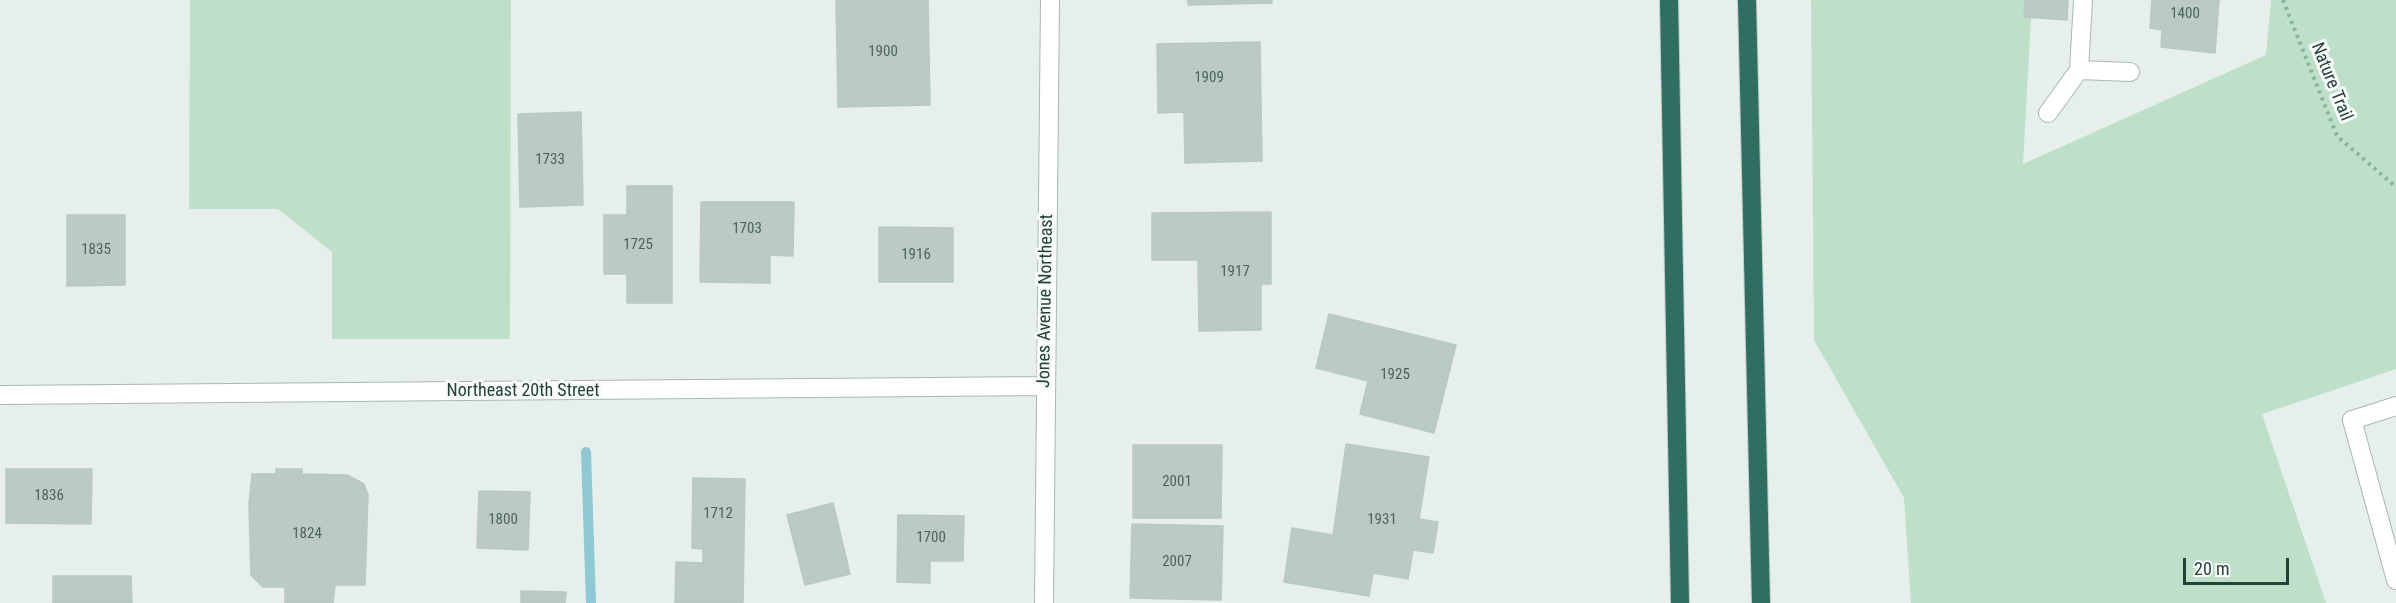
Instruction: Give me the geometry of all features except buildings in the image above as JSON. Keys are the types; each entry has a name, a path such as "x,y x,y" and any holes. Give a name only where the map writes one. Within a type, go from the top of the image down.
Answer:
{"highway":[{"path":"1669,0 1680,603"},
{"path":"1747,0 1761,603"}],"street":[{"name":"Jones Avenue Northeast","path":"1044,603 1050,0"},
{"path":"2048,113 2079,70 2083,0"},
{"path":"2079,70 2130,72"},
{"name":"Northeast 20th Street","path":"0,395 1045,386"},
{"path":"2396,406 2352,420 2396,580"}],"path":[{"name":"Nature Trail","path":"2283,0 2337,136 2396,187"}],"green space":[{"path":"190,0 511,0 510,339 332,339 332,252 278,209 189,209"},
{"path":"1811,0 2032,0 2023,164 2266,55 2271,0 2396,0 2396,369 2262,414 2326,603 1911,603 1904,498 1814,340"}],"waterway":[{"path":"586,452 591,603"}]}
